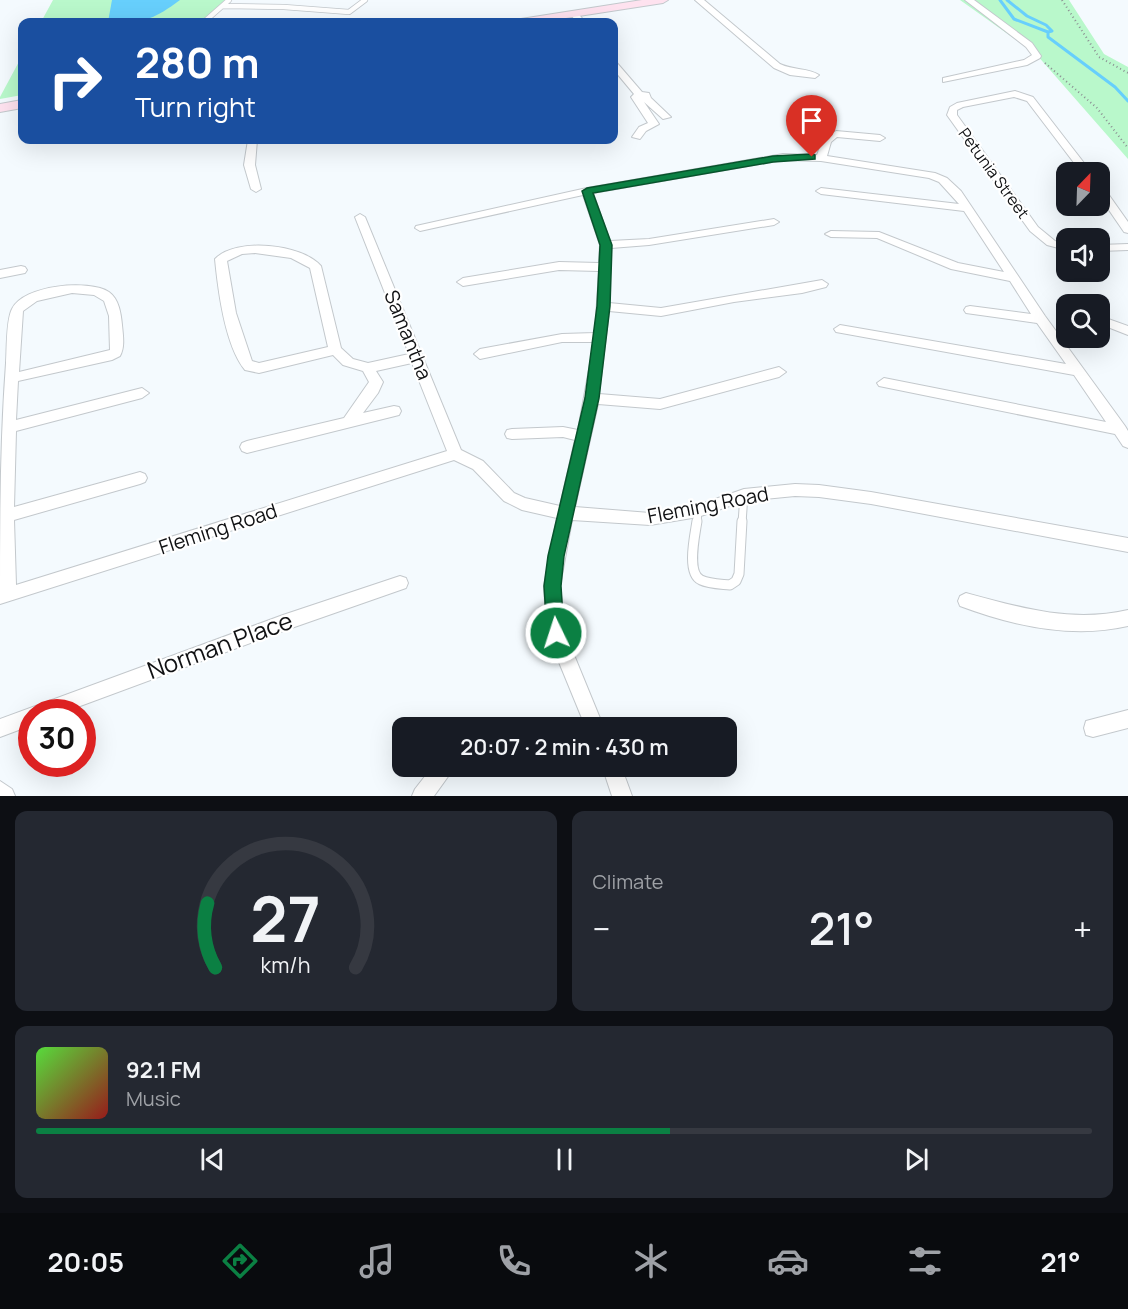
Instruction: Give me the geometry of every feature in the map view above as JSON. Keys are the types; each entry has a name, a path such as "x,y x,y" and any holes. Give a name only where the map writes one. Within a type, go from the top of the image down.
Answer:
{"street":[{"path":"577,18 663,0"},
{"path":"699,0 777,66 797,73 815,75"},
{"path":"706,0 797,73"},
{"path":"946,80 1027,62 1037,56 1033,49 969,0"},
{"path":"618,70 642,98 666,117"},
{"name":"Petunia Street","path":"1056,244 1034,229 952,115 953,109 960,105 1015,94 1024,96 1030,99 1078,162"},
{"path":"636,137 642,129 654,124 639,104 642,98"},
{"path":"0,108 18,105"},
{"path":"821,158 824,145 830,136 836,134 880,138"},
{"path":"251,144 250,175 256,189"},
{"path":"420,228 587,191 773,159 821,158 930,175 952,187 1128,442"},
{"path":"587,191 606,245 601,337 592,398 565,513 552,586 556,633 590,717"},
{"path":"821,191 965,208"},
{"path":"1110,201 1125,218 1128,230"},
{"name":"Samantha","path":"360,217 455,454"},
{"path":"606,245 649,243 774,222"},
{"path":"831,234 879,236 955,266 1014,278"},
{"path":"1110,248 1128,247"},
{"path":"335,350 255,369 248,365 237,337 221,259 230,254 260,249 284,252 310,262 318,270 335,350 348,362 368,368 417,357"},
{"path":"463,282 559,266 605,267"},
{"path":"0,274 21,270"},
{"path":"603,306 661,312 734,297 802,289 822,284"},
{"path":"4,596 11,378 17,310 32,298 77,288 93,290 107,297 115,313 115,353 11,378"},
{"path":"970,310 1041,319"},
{"path":"1110,324 1128,331"},
{"path":"840,329 1077,371"},
{"path":"480,354 562,338 601,337"},
{"path":"348,423 374,390 376,382 368,368"},
{"path":"592,398 660,404 779,372"},
{"path":"884,383 1120,430"},
{"path":"10,426 142,393"},
{"path":"247,447 394,411"},
{"path":"512,434 563,432 584,436"},
{"name":"Fleming Road","path":"4,596 455,454 478,465 509,497 522,504 565,513 650,519 698,510 744,495 795,490 829,492 1128,545"},
{"path":"5,516 140,478"},
{"name":"Norman Place","path":"75,699 400,583"},
{"path":"966,601 1040,621 1068,625 1096,625 1128,618"},
{"path":"1093,728 1128,719"},
{"path":"0,728 18,721"},
{"path":"422,796 436,777"},
{"path":"615,777 622,796"},
{"path":"0,791 5,796"}],"lane":[{"path":"209,18 229,0"},
{"path":"224,6 284,7 349,12 365,0"},
{"path":"698,510 692,565 694,573 700,580 730,585 736,581 739,574 744,495"}],"path":[{"path":"1062,0 1099,57 1128,73"},
{"path":"1037,56 1097,108 1128,148"}],"green space":[{"path":"53,0 225,0 205,18 43,18"},
{"path":"960,0 1069,0 1104,54 1128,67 1128,159 1036,54"},
{"path":"18,63 18,96 0,99"}],"water":[{"path":"112,0 180,0 149,18 109,18"}],"waterway":[{"path":"1000,0 1014,19 1048,32"},
{"path":"1007,0 1027,16 1046,25 1052,31 1048,32"},
{"path":"1048,32 1048,37 1115,87 1128,101"}],"route":[{"path":"556,633 552,586 556,556 592,398 601,337 606,245 597,213 587,191 783,157 812,157"}]}
